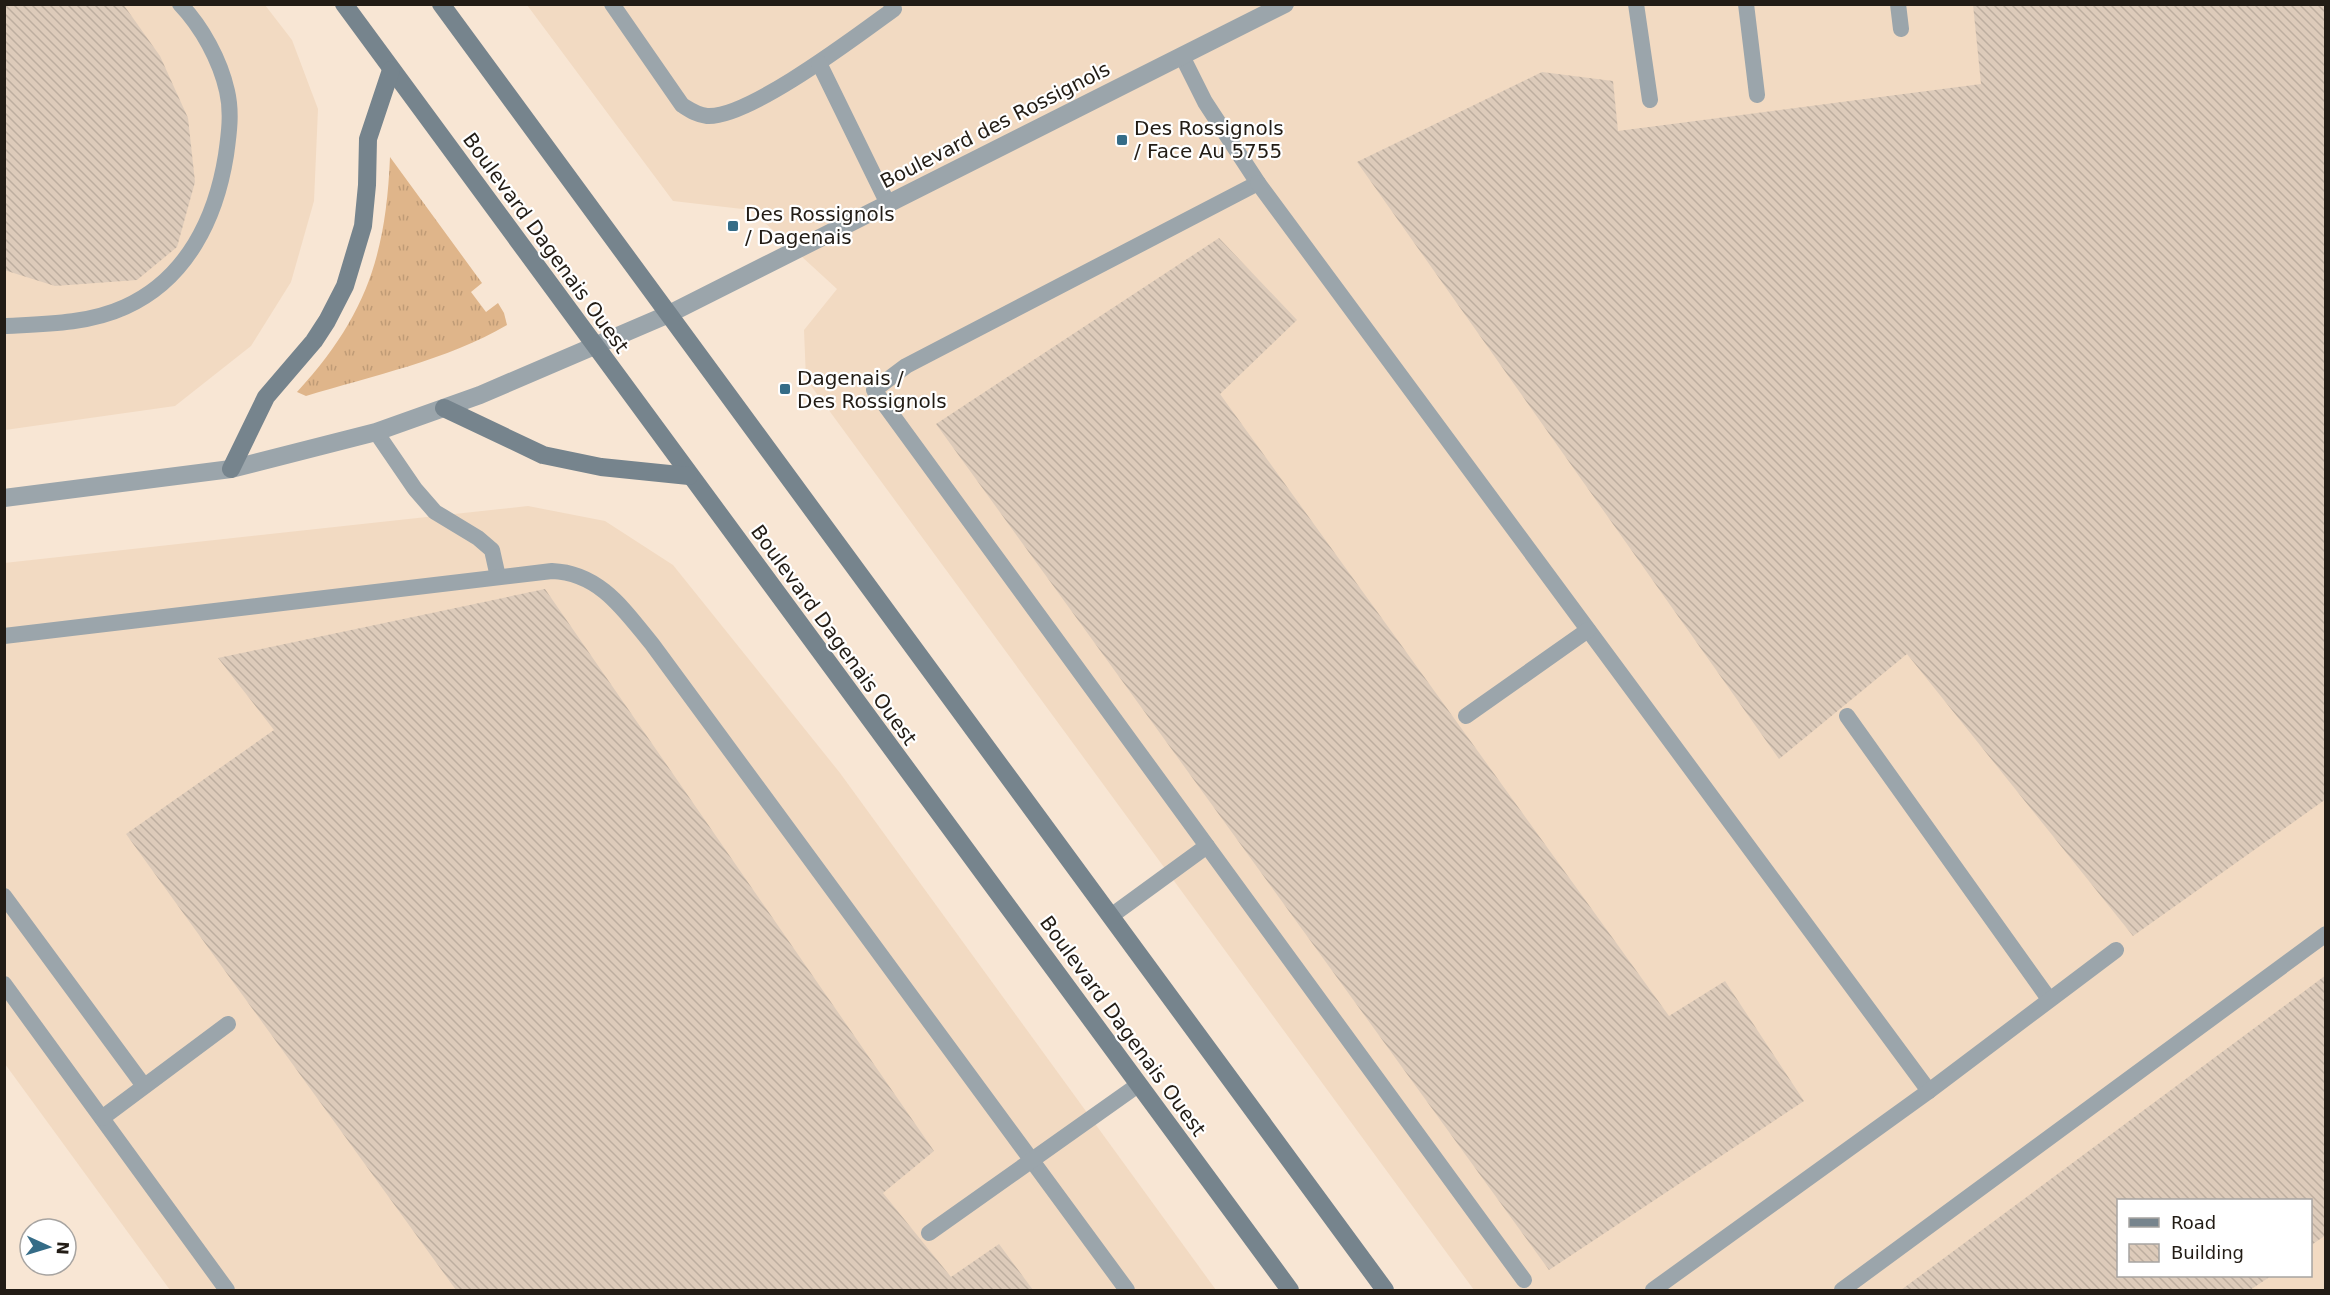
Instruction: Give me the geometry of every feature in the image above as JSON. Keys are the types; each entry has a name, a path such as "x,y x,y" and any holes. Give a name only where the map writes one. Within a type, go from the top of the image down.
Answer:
{"main road":[{"name":"Boulevard Dagenais Ouest","path":"344,4 1290,1290"},
{"path":"441,4 1385,1290"},
{"path":"231,469 266,397 314,340 327,321 345,286 363,226 368,139 391,70"},
{"path":"444,408 543,455 601,467 689,476"}],"street":[{"name":"Boulevard des Rossignols","path":"4,498 231,469 376,432 502,386 669,314 1285,4"}],"lane":[{"path":"4,326 79,321 125,307 161,285 176,271 193,248 215,203 225,164 230,116 228,93 220,68 210,46 180,4"},
{"path":"612,4 682,105 708,116 728,113 749,104 819,63 894,9 891,4"},
{"path":"1636,4 1650,100"},
{"path":"1746,4 1757,95"},
{"path":"1898,4 1901,29"},
{"path":"1182,56 1204,102 1258,183 1929,1091"},
{"path":"819,63 888,204"},
{"path":"1258,183 906,366 874,390 1524,1280"},
{"path":"376,432 415,489 435,512 478,538 492,550 498,577"},
{"path":"4,636 552,571 568,572 587,578 624,610 652,644 1127,1290"},
{"path":"1466,716 1588,630"},
{"path":"1847,716 2049,999"},
{"path":"1111,916 1207,846"},
{"path":"4,896 144,1086"},
{"path":"1842,1290 2325,934"},
{"path":"1653,1290 1929,1091 2116,950"},
{"path":"4,984 227,1290"},
{"path":"102,1118 228,1024"},
{"path":"929,1233 1138,1085"}],"shaded area":[{"path":"4,5 265,5 292,40 318,109 314,201 291,282 251,346 175,406 5,430"},
{"path":"527,5 2325,5 2325,1290 1474,1290 806,379 804,330 837,289 751,210 673,201"},
{"path":"528,506 605,521 673,565 840,773 1216,1290 170,1290 5,1064 4,563"}],"green space":[{"path":"390,157 482,283 471,292 486,312 498,303 507,325 435,358 306,396 297,392 340,338 368,284 383,226"}],"building":[{"path":"4,4 123,4 160,56 188,118 195,182 177,247 137,280 55,286 4,270"},
{"path":"1973,4 2326,4 2326,799 2133,936 1907,654 1779,759 1357,162 1542,72 1613,81 1618,131 1981,84"},
{"path":"1219,238 1297,320 1220,394 1669,1016 1725,981 1804,1101 1549,1270 936,424"},
{"path":"545,589 934,1151 883,1193 951,1277 999,1244 1033,1290 456,1290 126,834 274,730 218,658"},
{"path":"2326,975 2326,1235 2312,1245 2312,1199 2117,1199 2117,1277 2270,1277 2250,1290 1901,1290"}],"place":[{"name":"Des Rossignols / Face Au 5755","path":"1122,140"},
{"name":"Des Rossignols / Dagenais","path":"733,226"},
{"name":"Dagenais / Des Rossignols","path":"785,389"}]}
